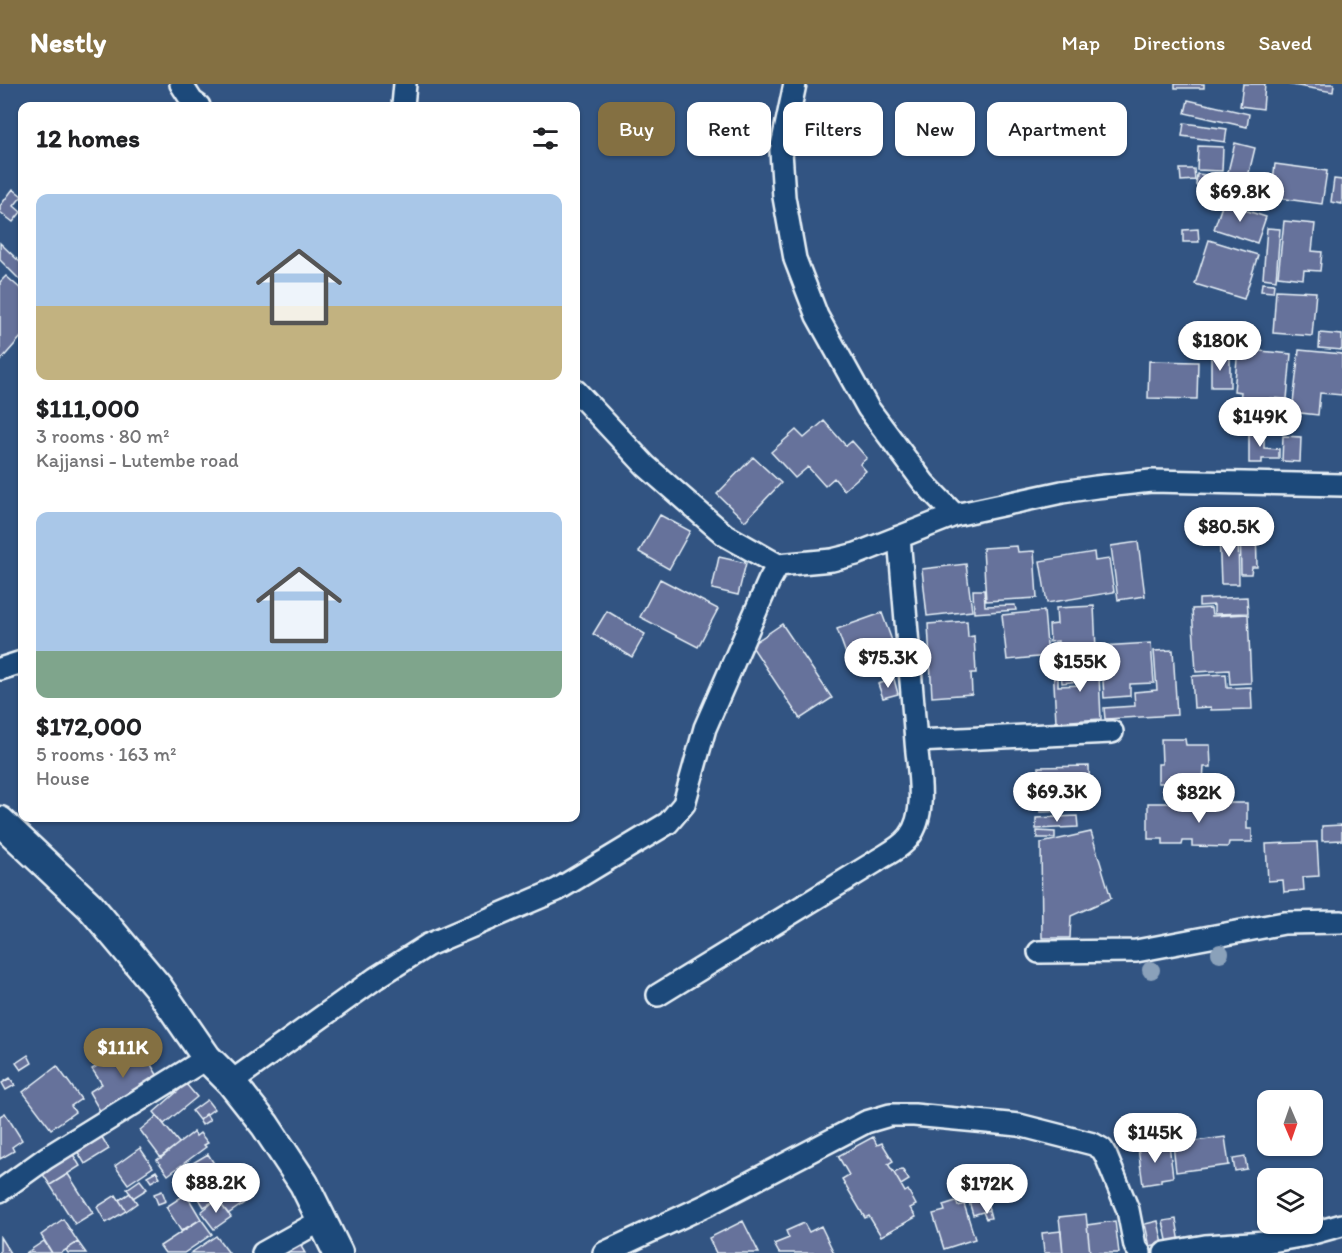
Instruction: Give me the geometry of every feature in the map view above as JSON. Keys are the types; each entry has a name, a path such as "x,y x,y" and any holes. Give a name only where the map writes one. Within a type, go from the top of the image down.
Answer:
{"street":[{"path":"181,84 193,102"},
{"path":"403,102 405,84"},
{"path":"795,84 781,151 784,197 795,259 817,316 868,408 924,483 955,515"},
{"path":"580,395 646,466 725,535 778,565 832,560 856,554 955,515 1062,492 1151,481 1342,485"},
{"path":"658,995 875,862 907,840 918,820 920,798 899,537"},
{"path":"231,1082 376,978 428,945 557,890 668,823 684,804 705,728 778,565"},
{"path":"0,669 18,663"},
{"path":"916,741 1112,732"},
{"path":"0,821 90,906 158,987 207,1058 231,1082 265,1125 304,1184 338,1253"},
{"path":"1039,952 1136,951 1284,923 1342,922"},
{"path":"0,1191 46,1158 207,1058"},
{"path":"604,1253 707,1205 866,1122 890,1115 914,1115 1018,1125 1093,1144 1102,1149 1106,1156 1128,1210 1136,1246 1140,1253"},
{"path":"263,1253 322,1220"},
{"path":"1166,1253 1205,1246 1266,1242 1306,1235 1342,1225"}],"building":[{"path":"1175,84 1204,84 1204,88 1175,88"},
{"path":"1243,84 1265,84 1263,109 1240,106"},
{"path":"1286,84 1334,84 1333,92"},
{"path":"1188,100 1249,114 1247,127 1185,113"},
{"path":"1184,123 1227,129 1225,142 1182,136"},
{"path":"1235,143 1255,148 1246,185 1226,180"},
{"path":"1198,146 1223,147 1222,171 1197,170"},
{"path":"1275,164 1327,171 1322,204 1271,197"},
{"path":"1180,169 1194,169 1195,180 1181,181"},
{"path":"1197,174 1225,177 1224,188 1196,185"},
{"path":"1334,179 1342,180 1342,204 1331,202"},
{"path":"13,189 18,193 18,201 14,206 18,209 18,216 13,222 0,212 0,206"},
{"path":"1223,203 1266,217 1257,243 1214,229"},
{"path":"1284,221 1315,224 1312,251 1322,252 1320,271 1304,270 1303,279 1278,276"},
{"path":"1267,228 1280,229 1276,280 1263,278"},
{"path":"1198,229 1199,242 1183,242 1183,230"},
{"path":"1209,240 1258,255 1244,299 1195,284"},
{"path":"0,243 18,260 18,278 0,260"},
{"path":"6,276 18,286 18,341 0,361 0,282"},
{"path":"1262,283 1274,284 1273,292 1261,291"},
{"path":"1276,290 1316,292 1312,336 1273,333"},
{"path":"1320,333 1342,335 1342,350 1319,348"},
{"path":"1238,349 1291,354 1287,399 1270,398 1269,404 1240,401 1241,392 1234,391"},
{"path":"1299,350 1342,354 1342,395 1320,393 1318,415 1292,412"},
{"path":"1211,357 1230,358 1230,387 1211,387"},
{"path":"1149,361 1198,362 1197,399 1148,398"},
{"path":"824,421 846,446 852,441 867,458 860,464 866,471 844,490 834,478 825,486 808,467 795,478 771,452 796,430 804,438"},
{"path":"1249,430 1264,430 1264,448 1279,449 1279,459 1262,459 1262,463 1249,463"},
{"path":"1283,436 1301,437 1300,462 1282,461"},
{"path":"753,457 781,483 745,521 717,494"},
{"path":"660,515 690,531 669,569 639,552"},
{"path":"1240,524 1256,524 1257,567 1252,567 1251,574 1241,574"},
{"path":"1238,532 1239,584 1221,584 1219,533"},
{"path":"1138,542 1145,596 1118,600 1111,546"},
{"path":"1017,546 1018,552 1034,551 1037,598 986,601 983,548"},
{"path":"1094,552 1095,561 1109,559 1114,592 1047,603 1040,561"},
{"path":"719,557 746,563 738,595 712,589"},
{"path":"966,564 972,611 927,616 922,569"},
{"path":"660,579 718,609 698,647 640,617"},
{"path":"973,590 984,590 985,606 1015,605 1016,610 974,613"},
{"path":"1247,597 1248,613 1214,614 1214,605 1199,606 1199,599"},
{"path":"1094,606 1096,649 1078,649 1079,658 1059,659 1058,641 1050,642 1049,625 1057,624 1056,608"},
{"path":"1211,608 1212,616 1248,614 1251,683 1230,684 1229,670 1196,672 1192,609"},
{"path":"607,611 645,634 632,657 593,634"},
{"path":"1044,611 1048,656 1007,660 1002,615"},
{"path":"882,613 895,649 850,665 837,629"},
{"path":"967,621 968,637 974,636 976,673 971,673 972,694 932,697 928,624"},
{"path":"782,624 832,698 800,719 751,645"},
{"path":"1151,643 1154,683 1130,684 1130,696 1104,698 1101,646"},
{"path":"1173,650 1177,715 1105,719 1104,708 1135,706 1134,692 1157,690 1154,651"},
{"path":"1081,653 1098,653 1101,719 1056,722 1053,664 1058,664 1058,686 1083,685"},
{"path":"1078,662 1080,681 1062,683 1060,664"},
{"path":"1226,674 1227,688 1251,687 1252,709 1194,708 1192,676"},
{"path":"894,679 898,694 883,698 878,684"},
{"path":"1161,739 1185,739 1186,745 1210,745 1211,767 1204,767 1202,796 1164,796 1164,783 1158,783 1158,764 1162,764"},
{"path":"1089,766 1090,810 1040,812 1039,767"},
{"path":"1148,803 1247,803 1247,829 1252,829 1252,842 1229,842 1228,847 1192,846 1192,841 1183,841 1182,845 1163,845 1163,839 1148,839"},
{"path":"1077,816 1078,827 1036,829 1036,818"},
{"path":"1342,825 1342,840 1322,841 1322,826"},
{"path":"1037,831 1055,832 1055,838 1037,838"},
{"path":"1091,832 1111,898 1071,916 1070,938 1042,938 1041,843"},
{"path":"1317,842 1319,876 1303,877 1304,890 1284,892 1283,880 1268,881 1266,844"},
{"path":"137,1042 161,1081 103,1116 89,1092 102,1084 92,1069"},
{"path":"28,1055 32,1063 21,1070 16,1063"},
{"path":"57,1066 81,1099 71,1106 75,1112 51,1129 23,1092"},
{"path":"10,1078 15,1085 6,1090 2,1083"},
{"path":"186,1084 197,1097 164,1124 154,1112"},
{"path":"207,1100 214,1109 199,1120 192,1111"},
{"path":"5,1113 22,1140 12,1147 14,1151 0,1159 0,1116"},
{"path":"206,1114 210,1120 202,1125 199,1120"},
{"path":"157,1116 179,1143 161,1158 140,1130"},
{"path":"194,1132 196,1136 200,1133 208,1143 204,1145 206,1147 168,1175 157,1160"},
{"path":"100,1134 109,1149 85,1164 76,1149"},
{"path":"873,1137 877,1145 882,1143 893,1161 888,1164 905,1192 908,1190 916,1205 910,1208 916,1217 881,1236 869,1216 865,1218 842,1179 849,1175 838,1156"},
{"path":"1225,1137 1229,1165 1176,1172 1173,1144"},
{"path":"1169,1144 1173,1177 1143,1185 1138,1148"},
{"path":"140,1148 153,1167 128,1184 115,1166"},
{"path":"71,1151 80,1166 50,1185 40,1170"},
{"path":"208,1154 231,1191 204,1207 181,1170"},
{"path":"1245,1157 1247,1169 1235,1171 1233,1159"},
{"path":"902,1169 909,1180 901,1185 894,1173"},
{"path":"156,1171 160,1177 151,1182 147,1176"},
{"path":"68,1174 93,1213 75,1224 50,1185"},
{"path":"140,1180 147,1189 133,1198 127,1189"},
{"path":"240,1183 251,1198 228,1214 217,1199"},
{"path":"981,1183 989,1210 973,1215 965,1188"},
{"path":"162,1191 166,1201 158,1204 154,1194"},
{"path":"130,1193 137,1203 126,1211 119,1200"},
{"path":"186,1194 201,1219 181,1231 166,1207"},
{"path":"116,1195 126,1211 106,1223 97,1207"},
{"path":"217,1199 231,1217 214,1229 201,1212"},
{"path":"956,1201 958,1206 964,1204 975,1239 944,1249 933,1214 945,1211 943,1205"},
{"path":"989,1210 991,1218 986,1219 983,1212"},
{"path":"1086,1214 1090,1253 1063,1253 1059,1217"},
{"path":"63,1219 78,1242 61,1253 52,1253 41,1235"},
{"path":"201,1219 212,1234 184,1253 165,1253 160,1246"},
{"path":"1176,1219 1180,1243 1168,1245 1163,1221"},
{"path":"743,1221 759,1253 716,1253 709,1238"},
{"path":"1115,1221 1119,1253 1090,1253 1087,1225"},
{"path":"1158,1221 1163,1244 1150,1247 1145,1224"},
{"path":"804,1223 809,1232 821,1226 834,1253 779,1253 774,1244 789,1238 786,1231"},
{"path":"1061,1231 1063,1253 1044,1253 1042,1233"},
{"path":"216,1236 229,1253 191,1253"},
{"path":"0,1237 10,1253 0,1253"},
{"path":"44,1241 52,1253 26,1253"},
{"path":"78,1242 86,1253 68,1253 66,1250"},
{"path":"299,1243 305,1253 283,1253"}]}
